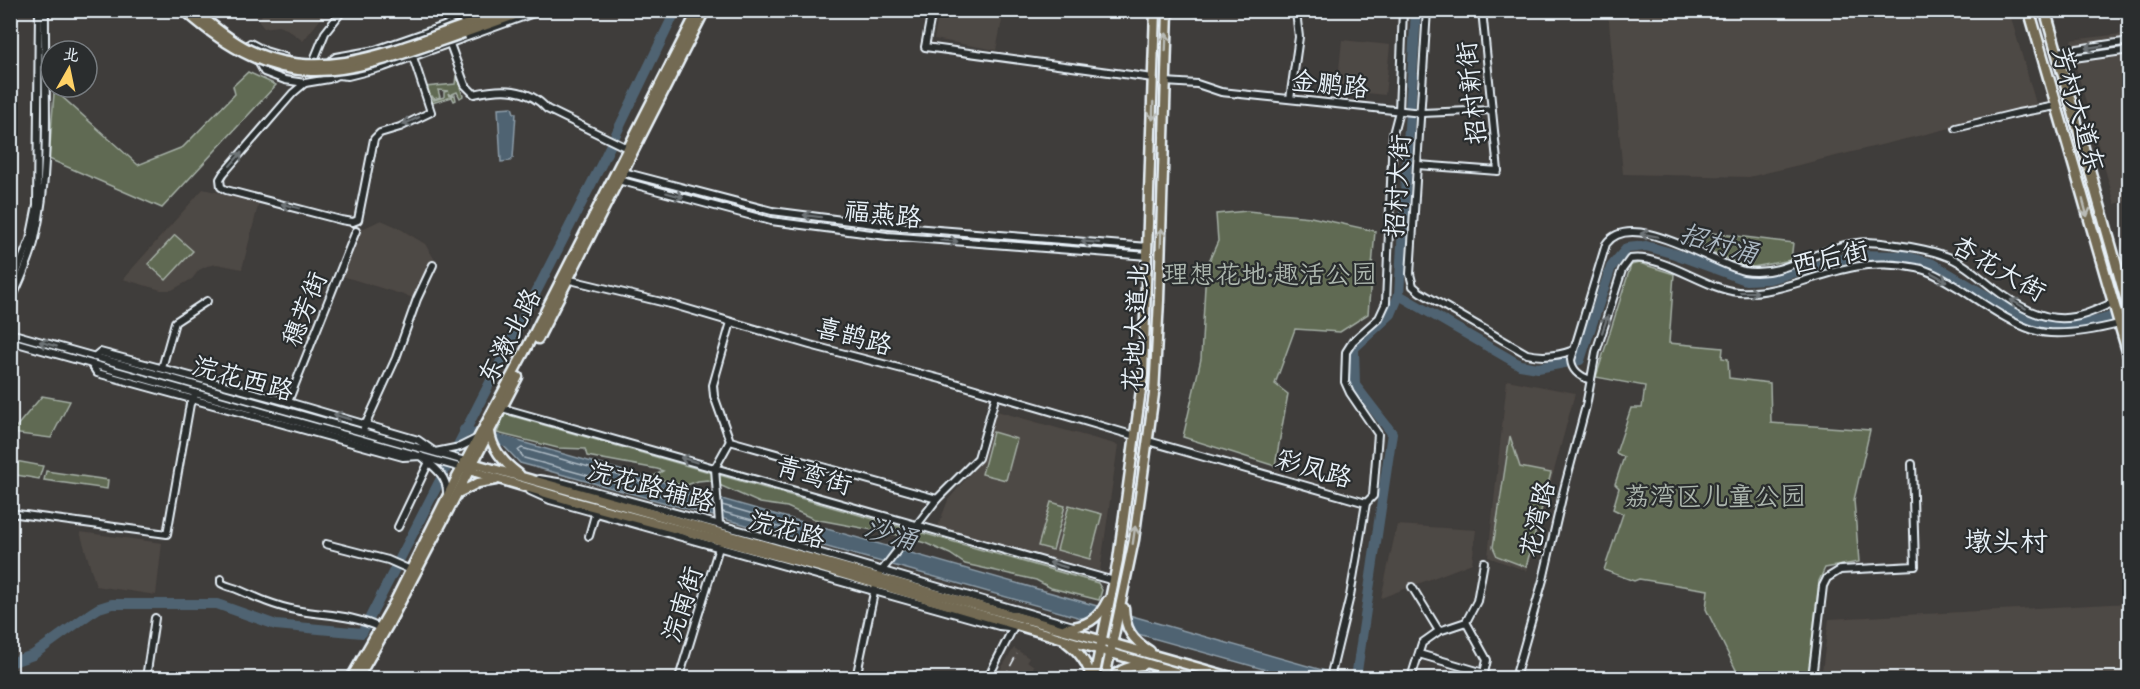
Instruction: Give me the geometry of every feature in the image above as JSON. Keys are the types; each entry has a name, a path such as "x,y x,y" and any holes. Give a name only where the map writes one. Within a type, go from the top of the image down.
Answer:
{"highway":[{"name":"芳村大道东","path":"2029,10 2130,360"},
{"name":"芳村大道东","path":"2045,10 2129,311"}],"main road":[{"path":"184,10 213,35 238,51 267,64 313,72 339,71 368,64 508,10"},
{"path":"194,10 226,36 251,50 279,60 307,64 336,64 353,61 529,10"},
{"name":"东漖北路","path":"487,430 502,408 627,148 698,10"},
{"name":"东漖北路","path":"358,678 378,645 410,569 464,465 485,440 487,430 621,176 705,10"},
{"name":"花地大道北","path":"1092,678 1105,627 1126,509 1143,375 1155,10"},
{"name":"花地大道北","path":"1104,678 1134,540 1154,393 1168,10"},
{"path":"485,440 524,482"},
{"name":"东漖北路","path":"351,678 376,626 458,493 464,465"},
{"name":"浣花路","path":"464,465 502,480 524,482 596,510 767,556 878,580"},
{"name":"浣花路","path":"464,465 878,580 887,586 1061,638 1101,645 1113,643 1147,651"},
{"path":"458,493 478,483 502,480"},
{"name":"浣花路","path":"887,586 1073,629 1111,653 1196,678"},
{"path":"1073,629 1089,622 1101,613 1112,592"},
{"path":"1123,598 1125,621 1129,633 1147,651 1163,658 1235,678"},
{"path":"1061,638 1078,652 1092,678"},
{"path":"1111,678 1129,666 1145,664"}],"street":[{"path":"10,289 30,240 37,205 39,10"},
{"path":"10,303 35,242 41,206 45,156 45,10"},
{"path":"314,60 325,33 343,10"},
{"path":"267,73 263,66 265,58 269,55 314,60 375,50 490,10"},
{"path":"280,56 250,43 258,64 267,73 285,80 305,83 337,75 348,76 413,57 542,10"},
{"path":"932,10 925,47 1153,78"},
{"path":"1366,503 1373,496 1378,434 1345,382 1346,352 1353,341 1379,318 1386,303 1393,134 1401,111 1403,10"},
{"name":"招村大街","path":"1427,10 1410,274 1413,286 1527,354 1552,356 1573,352"},
{"path":"1290,99 1299,37 1296,12"},
{"name":"招村新街","path":"1418,165 1498,171 1482,12"},
{"path":"2059,56 2130,41"},
{"path":"450,44 465,86 472,97 495,90 523,92 538,99 547,109 627,148"},
{"path":"2059,56 2130,50"},
{"path":"305,83 293,93 220,179 221,187 353,222 358,220 374,139 380,133 400,127 431,112 413,57"},
{"path":"334,58 332,69 337,75"},
{"name":"金鹏路","path":"1165,82 1197,84 1221,92 1420,113 1492,110"},
{"path":"1956,128 2018,112 2056,106"},
{"name":"福燕路","path":"621,176 771,221 887,236 1148,252"},
{"name":"穗芳街","path":"288,402 356,231"},
{"name":"杏花大街","path":"1573,352 1604,250 1609,239 1617,234 1636,233 1670,240 1722,264 1752,272 1789,266 1833,248 1863,242 1891,244 1935,253 1954,260 2018,305 2045,316 2073,318 2116,314"},
{"name":"西后街","path":"1591,380 1596,352 1622,270 1627,262 1635,259 1651,261 1725,289 1746,292 1775,288 1854,266 1914,267 1939,276 2012,320 2037,331 2085,330 2116,314"},
{"path":"97,355 162,368 288,402 364,428 396,358 417,299 433,265"},
{"name":"喜鹊路","path":"566,279 674,305 1135,436"},
{"path":"162,368 175,322 207,301"},
{"path":"719,524 715,468 730,441 714,396 713,386 731,322"},
{"name":"浣花西路","path":"10,333 97,355 196,392 404,457 421,456"},
{"name":"浣花西路","path":"10,341 196,392 364,428 435,452 446,452 464,465"},
{"path":"1573,352 1572,365 1581,376 1591,380"},
{"name":"花湾路","path":"1513,678 1538,602 1591,380"},
{"path":"10,513 167,534 190,404 196,392"},
{"path":"856,678 878,580 937,499 978,458 996,395"},
{"name":"青鸾街","path":"502,408 917,525 1112,592"},
{"path":"446,452 485,440"},
{"path":"730,441 937,499"},
{"name":"彩凤路","path":"1148,441 1366,503 1350,596 1330,678"},
{"path":"421,456 440,462 464,465"},
{"path":"421,456 445,479 448,490 447,498"},
{"path":"398,527 429,462"},
{"path":"1812,678 1823,586 1827,578 1840,570 1915,566 1912,464"},
{"name":"浣花路辅路","path":"524,482 564,483 719,524 878,580 1058,625"},
{"path":"589,536 596,510"},
{"name":"浣南街","path":"679,678 720,543"},
{"path":"326,544 388,560 410,569"},
{"path":"1411,678 1422,643 1439,631 1466,622 1477,601 1484,562"},
{"path":"221,579 221,583 226,586 280,607 336,614 360,619 376,626"},
{"path":"1412,587 1439,631"},
{"path":"146,678 156,618"},
{"path":"1419,654 1484,673 1487,660 1466,622"},
{"path":"988,678 1014,624"}],"shaded area":[{"path":"259,11 327,11 303,41 287,29 278,26 264,28 259,22 262,14"},
{"path":"939,11 1004,11 996,50 934,39"},
{"path":"1608,11 2009,11 2037,107 1749,177 1623,174"},
{"path":"2129,33 2129,200 2115,204 2076,67 2071,40"},
{"path":"1342,40 1390,45 1385,95 1337,90"},
{"path":"203,189 259,202 242,269 217,264 207,266 199,270 192,279 172,290 161,290 123,279"},
{"path":"381,220 425,244 435,260 417,299 342,276 360,230"},
{"path":"1507,380 1575,393 1527,571 1488,557"},
{"path":"993,410 1118,445 1100,571 937,529 948,500 981,461"},
{"path":"1397,525 1476,530 1472,563 1381,598"},
{"path":"80,532 162,543 156,595 96,586"},
{"path":"2129,603 2129,678 1821,678 1829,619"},
{"path":"1014,648 1029,658 1027,661 1034,666 1028,678 1024,676 1022,678 995,678"}],"green space":[{"path":"248,72 276,85 162,208 49,159 54,99 64,99 138,165 183,147 235,94 233,86"},
{"path":"456,75 463,96 460,98 457,92 450,95 448,93 449,96 455,95 456,100 454,101 452,97 432,103 433,108 428,98 425,87 455,84","holes":["438,90 448,91 444,92 444,97 434,100 432,97 428,98 432,96 434,99 440,97"]},
{"name":"理想花地·趣活公园","path":"1247,211 1311,217 1375,231 1368,314 1340,332 1295,329 1275,384 1288,394 1275,466 1183,437 1201,359 1206,268 1218,241 1216,214"},
{"path":"1704,232 1793,243 1791,260 1753,267 1741,265 1702,247"},
{"path":"175,235 193,251 166,280 148,264"},
{"name":"荔湾区儿童公园","path":"1639,263 1674,274 1669,343 1723,348 1722,358 1728,359 1729,378 1770,383 1771,423 1870,430 1854,500 1859,562 1825,568 1819,581 1808,678 1740,678 1706,609 1708,590 1639,579 1634,581 1604,570 1623,514 1613,509 1619,488 1615,484 1624,457 1616,453 1631,408 1642,408 1645,386 1596,377 1631,265"},
{"path":"42,396 70,401 51,438 11,433"},
{"path":"505,414 1098,583 1102,590 1099,600 1051,588 1036,580 965,564 950,554 925,543 894,534 814,519 787,507 760,503 708,480 684,486 652,477 663,471 657,469 587,456 585,449 558,448 497,433"},
{"path":"993,432 1017,439 1006,480 982,474"},
{"path":"1510,436 1520,467 1551,473 1526,567 1497,556 1493,547"},
{"path":"10,460 43,466 39,479 11,474"},
{"path":"46,471 108,480 107,489 44,480"},
{"path":"1051,502 1065,506 1053,550 1038,546"},
{"path":"1069,505 1102,514 1090,559 1057,550"}],"water":[{"path":"10,11 16,11 16,117 11,180"},
{"path":"512,107 516,113 513,158 510,161 501,162 498,108"},
{"path":"504,437 1350,678 1295,678 520,463 501,443"}],"waterway":[{"path":"10,663 33,655 91,613 112,604 217,604 276,625 362,633 602,163 676,10"},
{"path":"1356,678 1392,433 1355,385 1354,348 1391,314 1399,295 1416,10"},
{"name":"招村涌","path":"1399,295 1520,365 1538,368 1580,360 1611,267 1627,248 1646,246 1746,280 1769,279 1857,255 1904,256 1931,263 2022,317 2050,324 2089,323 2130,310"},
{"name":"沙涌","path":"464,430 516,445"},
{"path":"1134,678 1136,670"}],"railway":[{"path":"1004,678 1017,654"}],"district":[{"name":"墩头村","path":"2006,541"}]}
